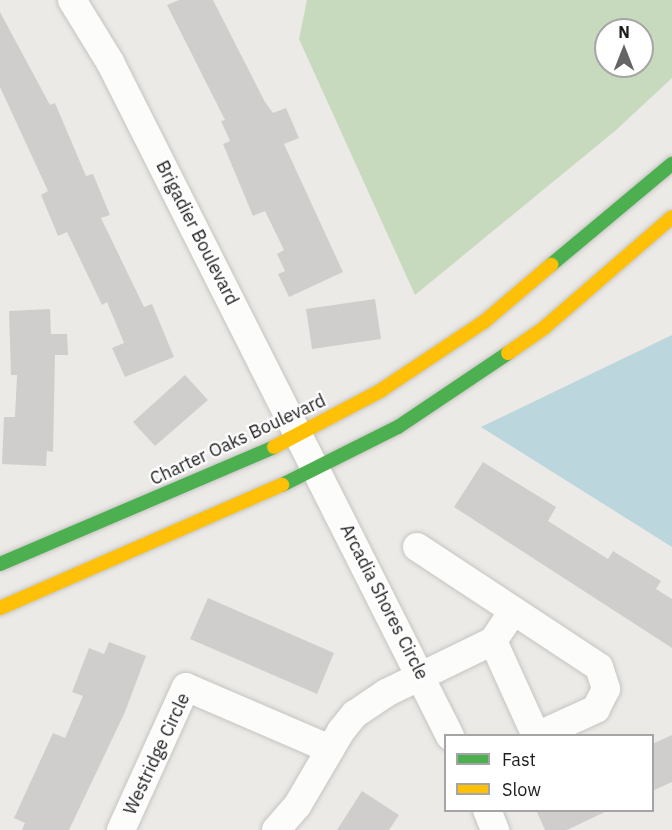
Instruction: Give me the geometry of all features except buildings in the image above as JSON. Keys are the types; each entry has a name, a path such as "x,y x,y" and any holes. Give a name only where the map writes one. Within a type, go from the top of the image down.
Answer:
{"street":[{"name":"Brigadier Boulevard","path":"72,0 110,62 318,470"},
{"name":"Charter Oaks Boulevard","path":"0,564 301,436 425,364 485,321 672,164"},
{"path":"0,608 318,470 398,427 474,379 544,328 672,217"},
{"name":"Arcadia Shores Circle","path":"318,470 450,734"},
{"path":"417,547 599,667 606,689 597,709 539,734"},
{"path":"276,830 297,806 330,749 355,714 422,676 493,641 513,611"},
{"path":"493,641 537,734"},
{"name":"Westridge Circle","path":"121,830 186,687 330,749"},
{"path":"488,812 495,830"}],"green space":[{"path":"307,0 672,0 672,78 615,131 415,295 299,39"}],"water":[{"path":"672,335 672,547 481,427"}],"traffic: fast":[{"path":"551,265 672,164"},
{"path":"282,485 398,427 508,353"},
{"path":"0,564 274,447"}],"traffic: slow":[{"path":"508,353 544,328 672,217"},
{"path":"274,447 380,391 485,321 551,265"},
{"path":"0,608 282,485"}]}
